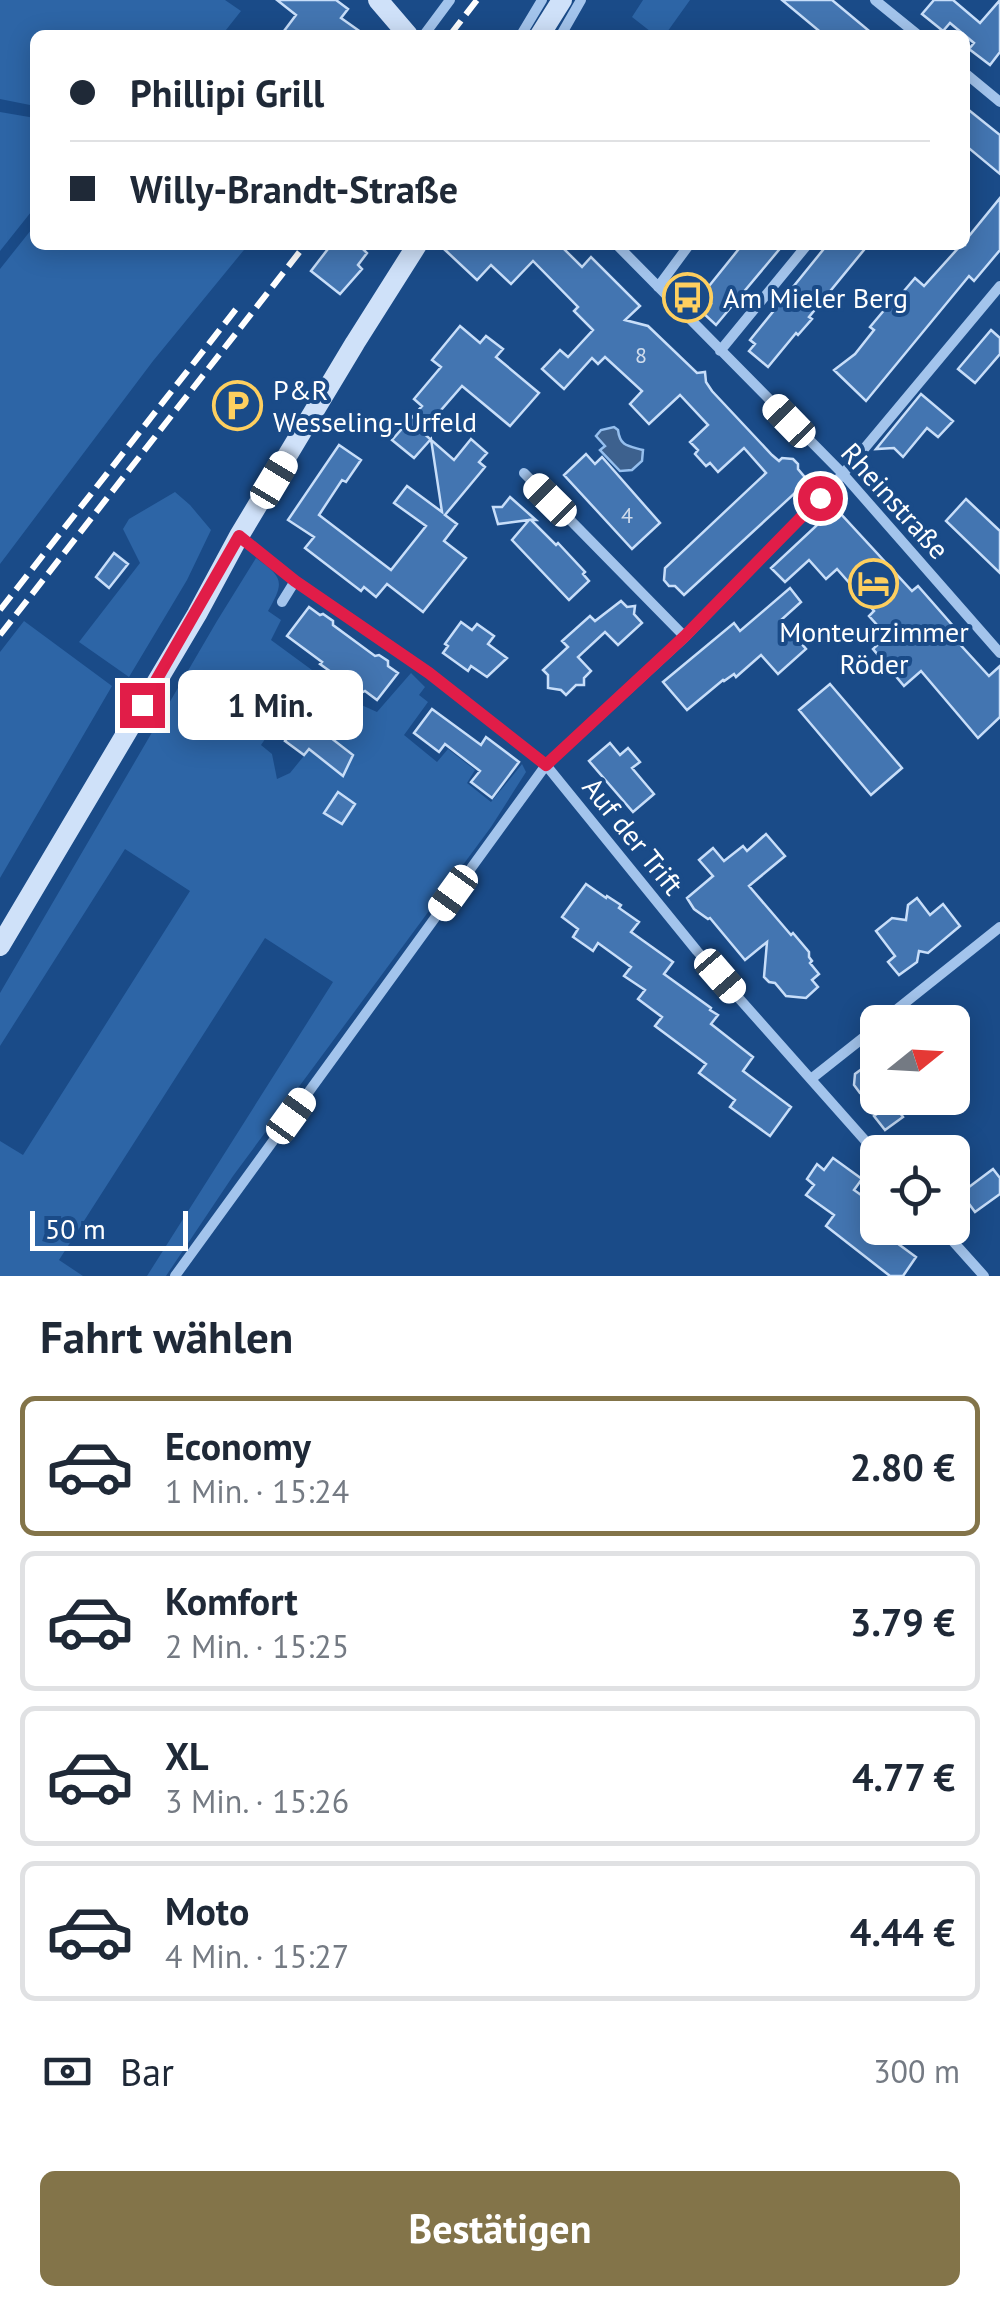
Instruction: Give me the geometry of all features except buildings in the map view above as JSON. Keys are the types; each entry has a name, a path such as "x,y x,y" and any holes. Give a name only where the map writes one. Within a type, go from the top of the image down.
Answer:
{"main road":[{"path":"378,0 404,30"},
{"path":"543,30 562,0"},
{"path":"0,946 239,536 414,250"}],"street":[{"path":"428,30 450,0"},
{"path":"523,30 542,0"},
{"path":"564,30 580,0"},
{"path":"875,0 912,30"},
{"path":"970,77 1000,102"},
{"name":"Rheinstraße","path":"623,250 843,474 1000,653"},
{"path":"658,287 686,250"},
{"path":"720,350 803,250"},
{"path":"175,1276 546,765 685,636 843,474 1000,286"},
{"path":"524,472 685,636"},
{"name":"Auf der Trift","path":"239,536 295,581 429,673 546,765 697,951 860,1135"},
{"path":"282,602 295,581"},
{"path":"904,1005 1000,927"},
{"path":"811,1079 860,1040"},
{"path":"956,1245 984,1276"}],"shaded area":[{"path":"0,0 225,0 241,11 226,30 30,30 30,105 0,99"},
{"path":"643,0 690,0 669,30 649,30 632,17"},
{"path":"0,112 30,117 30,213 0,251"},
{"path":"30,231 30,250 244,250 153,361 0,564 0,269"},
{"path":"614,427 623,443 643,450 642,461 632,470 620,471 600,450 605,446 596,436 601,430"},
{"path":"175,492 211,530 187,580 129,677 79,642 140,563 123,529 129,519"},
{"path":"256,558 272,570 279,586 268,611 281,620 271,640 357,703 377,712 411,673 425,687 419,695 428,702 404,735 437,762 448,749 475,770 467,783 491,802 522,764 526,772 491,827 233,1176 166,1276 147,1276 333,982 265,938 59,1260 83,1276 0,1276 0,1141 23,1155 190,891 125,849 0,1046 0,993","holes":["301,686 312,695 301,712 325,730 290,773 277,779 272,754 261,745"]},
{"path":"24,621 112,686 0,878 0,652"}],"railway":[{"path":"454,30 477,0"},
{"path":"0,635 301,250"},
{"path":"0,610 240,304"}],"place":[{"name":"Am Mieler Berg","path":"688,298"},
{"name":"P&R Wesseling-Urfeld","path":"238,406"},
{"name":"Monteurzimmer Röder","path":"874,584"}],"route":[{"path":"142,705 239,536 295,581 429,673 546,765 685,636 820,498"}]}
